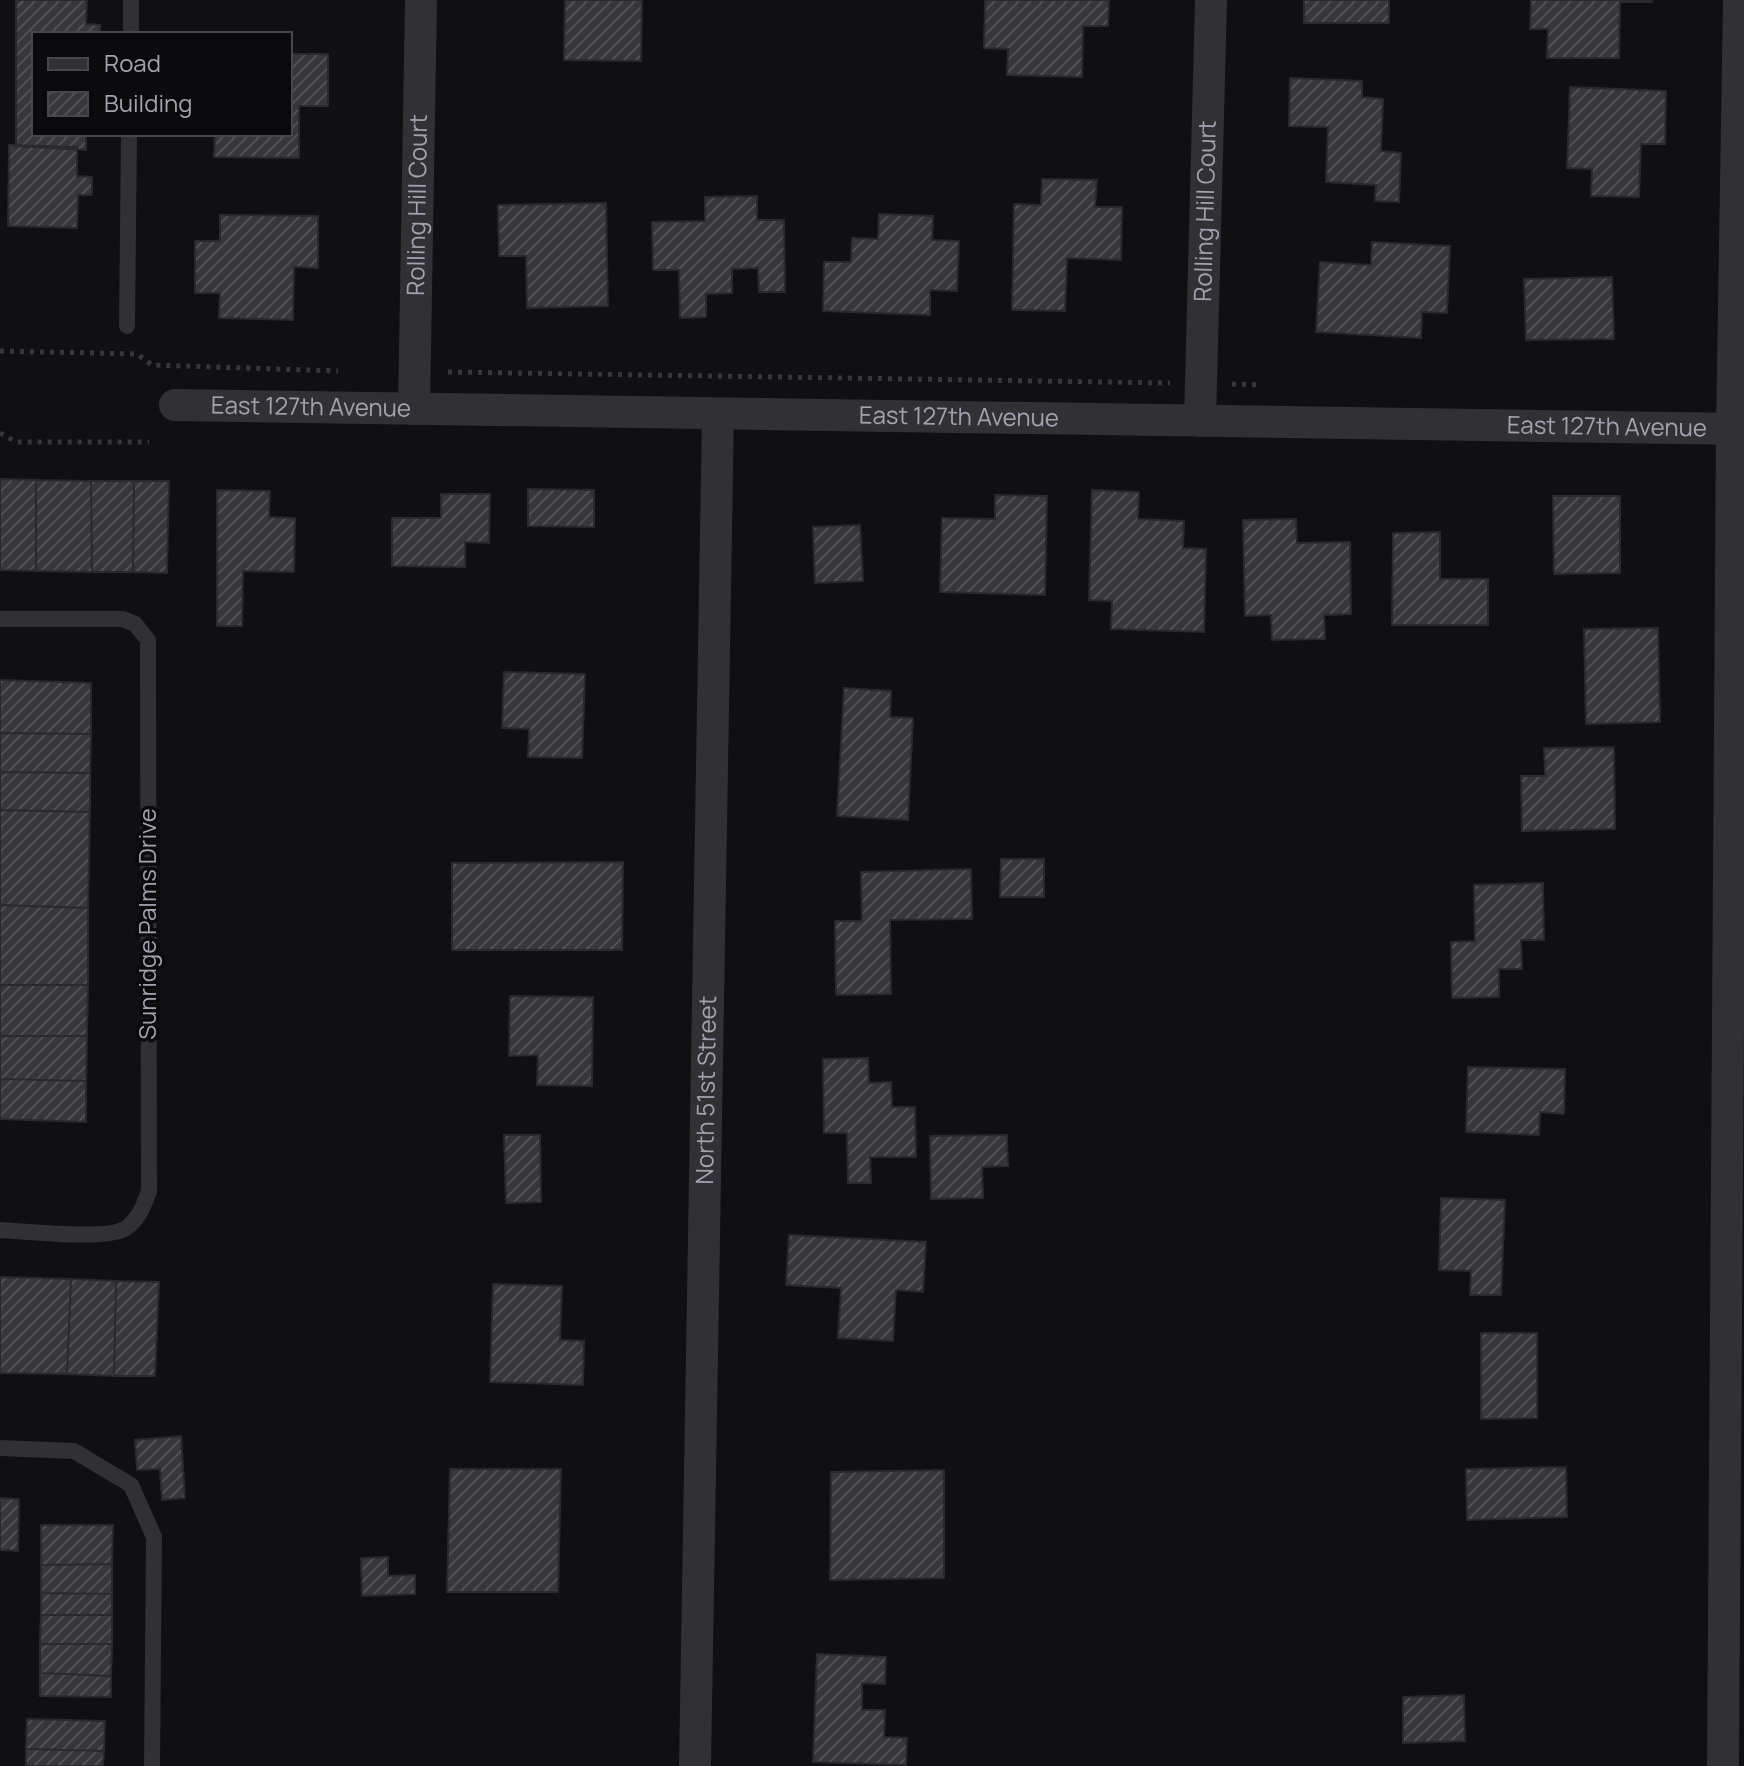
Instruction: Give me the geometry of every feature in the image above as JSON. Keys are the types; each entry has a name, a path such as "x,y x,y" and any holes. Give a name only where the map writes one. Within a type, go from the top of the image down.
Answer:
{"street":[{"name":"Rolling Hill Court","path":"414,409 421,0"},
{"name":"Rolling Hill Court","path":"1200,421 1211,0"},
{"path":"1723,1766 1738,428 1739,0"},
{"name":"East 127th Avenue","path":"175,405 1738,428"},
{"name":"North 51st Street","path":"695,1766 718,414"}],"lane":[{"path":"131,0 131,32"},
{"path":"127,326 129,136"},
{"name":"Sunridge Palms Drive","path":"0,619 123,619 135,624 148,640 149,1175 149,1191 142,1212 125,1229 105,1235 0,1230"},
{"path":"0,1448 74,1451 131,1485 154,1537 152,1766"}],"path":[{"path":"0,351 137,354 152,365 350,372"},
{"path":"414,371 1265,386"},
{"path":"0,433 16,442 149,442"}],"building":[{"path":"16,0 87,0 86,24 100,25 100,32 32,32 32,136 86,136 86,150 16,146"},
{"path":"565,0 642,0 641,61 564,60"},
{"path":"985,0 1109,0 1108,26 1083,26 1082,77 1007,75 1008,49 984,48"},
{"path":"1304,0 1389,0 1389,23 1304,23"},
{"path":"1531,0 1652,2 1620,2 1619,58 1547,58 1548,29 1530,29"},
{"path":"292,54 328,54 328,106 299,106 299,158 214,157 215,136 292,136"},
{"path":"1290,78 1362,81 1362,97 1383,99 1381,151 1401,153 1399,202 1375,201 1376,185 1326,182 1328,127 1289,126"},
{"path":"1570,87 1666,91 1665,144 1641,144 1639,197 1591,196 1592,169 1567,168"},
{"path":"9,145 77,147 77,176 92,177 92,195 78,195 77,228 8,226"},
{"path":"1042,179 1097,180 1095,207 1122,207 1121,260 1067,258 1065,311 1012,310 1014,204 1041,205"},
{"path":"757,196 757,220 784,220 785,292 759,292 758,268 732,269 732,293 706,294 706,317 680,318 679,270 653,270 652,222 705,221 705,197"},
{"path":"606,203 608,306 527,308 526,256 499,256 498,205"},
{"path":"879,214 933,216 932,240 959,241 957,291 930,290 930,315 823,311 824,262 851,262 852,238 878,239"},
{"path":"220,215 318,216 318,268 294,267 293,320 219,318 220,293 195,293 195,241 220,241"},
{"path":"1372,242 1450,246 1447,313 1422,312 1421,338 1316,332 1320,262 1371,265"},
{"path":"1612,277 1614,339 1526,340 1524,279"},
{"path":"0,479 36,480 36,571 0,570"},
{"path":"36,480 91,481 92,572 36,571"},
{"path":"91,481 134,481 133,572 92,572"},
{"path":"134,481 169,481 167,573 133,572"},
{"path":"528,489 594,490 594,527 528,526"},
{"path":"217,490 270,491 269,517 295,518 294,572 243,571 242,626 217,626"},
{"path":"1092,490 1139,492 1138,519 1184,521 1183,548 1206,549 1204,632 1111,629 1112,601 1089,600"},
{"path":"441,494 490,494 489,543 465,542 465,567 392,566 392,518 441,518"},
{"path":"995,495 1047,496 1045,595 940,592 942,518 995,519"},
{"path":"1553,496 1620,496 1620,573 1554,574"},
{"path":"1296,519 1297,543 1350,542 1351,614 1324,615 1325,639 1272,640 1271,615 1245,616 1243,520"},
{"path":"860,525 863,581 815,583 813,527"},
{"path":"1440,532 1440,579 1488,579 1488,625 1392,625 1393,533"},
{"path":"1658,628 1660,722 1586,724 1584,629"},
{"path":"504,672 585,674 582,758 528,757 529,729 502,728"},
{"path":"0,680 91,683 91,734 0,733"},
{"path":"844,688 891,691 890,717 913,718 908,820 837,816"},
{"path":"0,733 91,734 90,773 0,772"},
{"path":"1614,747 1615,829 1522,831 1521,776 1545,776 1544,748"},
{"path":"0,772 90,773 90,812 0,810"},
{"path":"0,810 90,812 88,908 0,905"},
{"path":"1001,859 1044,859 1044,897 1000,897"},
{"path":"623,862 622,950 452,950 452,863"},
{"path":"971,869 972,919 890,920 891,994 836,995 835,921 862,921 861,872"},
{"path":"1543,883 1544,940 1521,940 1522,969 1499,969 1499,997 1452,998 1451,942 1475,941 1474,885"},
{"path":"0,905 88,908 88,985 0,985"},
{"path":"0,985 88,985 87,1036 0,1036"},
{"path":"510,996 593,997 592,1086 537,1085 538,1055 509,1056"},
{"path":"0,1036 87,1036 86,1081 0,1079"},
{"path":"868,1058 869,1083 891,1082 892,1107 915,1107 916,1157 870,1157 871,1183 848,1183 847,1133 824,1133 823,1059"},
{"path":"1468,1067 1565,1069 1564,1114 1540,1112 1539,1135 1466,1132"},
{"path":"0,1079 86,1081 86,1122 0,1119"},
{"path":"504,1135 540,1135 541,1202 506,1203"},
{"path":"1007,1135 1008,1166 982,1167 983,1198 931,1199 930,1136"},
{"path":"1441,1198 1505,1200 1501,1295 1470,1295 1471,1271 1439,1270"},
{"path":"789,1235 926,1242 923,1292 896,1290 893,1341 838,1338 841,1288 786,1285"},
{"path":"0,1277 71,1279 67,1374 0,1373"},
{"path":"71,1279 116,1281 114,1376 67,1374"},
{"path":"116,1281 159,1282 155,1376 114,1376"},
{"path":"493,1284 562,1286 560,1340 584,1341 583,1385 490,1382"},
{"path":"1481,1333 1537,1333 1537,1418 1481,1419"},
{"path":"181,1436 185,1498 162,1500 160,1469 137,1470 135,1440"},
{"path":"1566,1467 1567,1517 1467,1520 1466,1469"},
{"path":"450,1469 561,1469 558,1592 447,1592"},
{"path":"944,1470 944,1578 830,1580 831,1472"},
{"path":"0,1498 19,1499 18,1551 0,1550"},
{"path":"41,1525 113,1525 112,1564 41,1565"},
{"path":"388,1557 388,1576 415,1575 415,1594 362,1596 361,1558"},
{"path":"112,1564 112,1594 41,1593 41,1565"},
{"path":"41,1593 112,1594 112,1615 41,1615"},
{"path":"41,1615 112,1615 112,1644 40,1644"},
{"path":"40,1644 112,1644 111,1676 40,1673"},
{"path":"817,1654 886,1657 885,1684 862,1683 862,1710 885,1710 884,1737 907,1738 906,1765 813,1762"},
{"path":"40,1673 111,1676 111,1697 40,1696"},
{"path":"1464,1695 1465,1741 1403,1743 1403,1697"},
{"path":"27,1719 105,1721 104,1751 26,1749"},
{"path":"26,1749 104,1751 103,1766 26,1766"}]}
